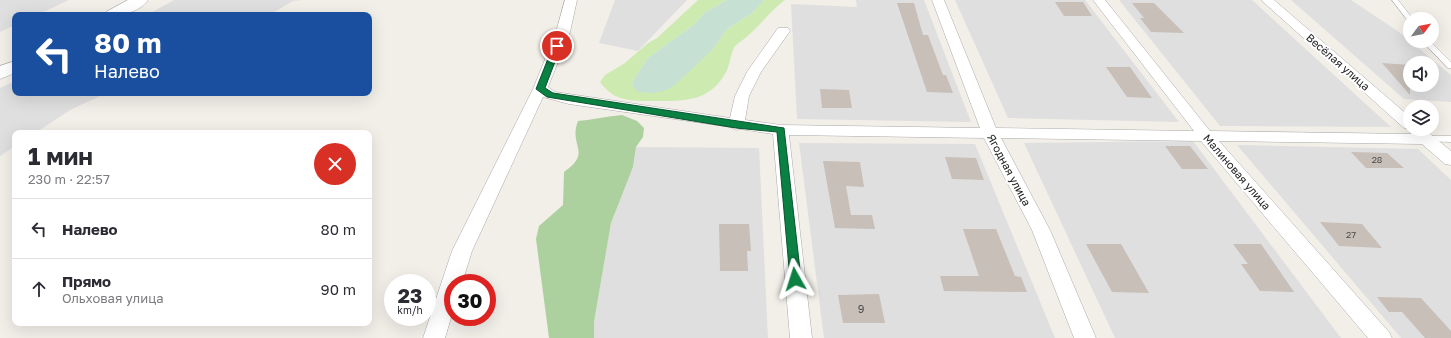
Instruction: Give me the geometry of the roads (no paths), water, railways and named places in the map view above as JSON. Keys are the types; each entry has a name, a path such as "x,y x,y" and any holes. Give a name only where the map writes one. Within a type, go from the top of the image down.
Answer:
{"street":[{"path":"118,12 140,0"},
{"path":"434,338 462,251 540,89 563,32 571,0"},
{"name":"Ягодная улица","path":"938,0 990,133 1041,230 1085,338"},
{"name":"Малиновая улица","path":"1100,0 1205,135 1381,338"},
{"name":"Весёлая улица","path":"1267,0 1403,119"},
{"path":"736,125 742,96 754,72 783,31"},
{"path":"0,74 12,68"},
{"path":"540,89 550,95 569,99 736,125 781,130 1205,135 1403,134"},
{"path":"781,130 801,338"},
{"path":"1423,136 1451,160"}],"lane":[{"path":"1395,0 1404,12"},
{"path":"1433,48 1451,66"},
{"path":"1433,136 1451,139"}]}
